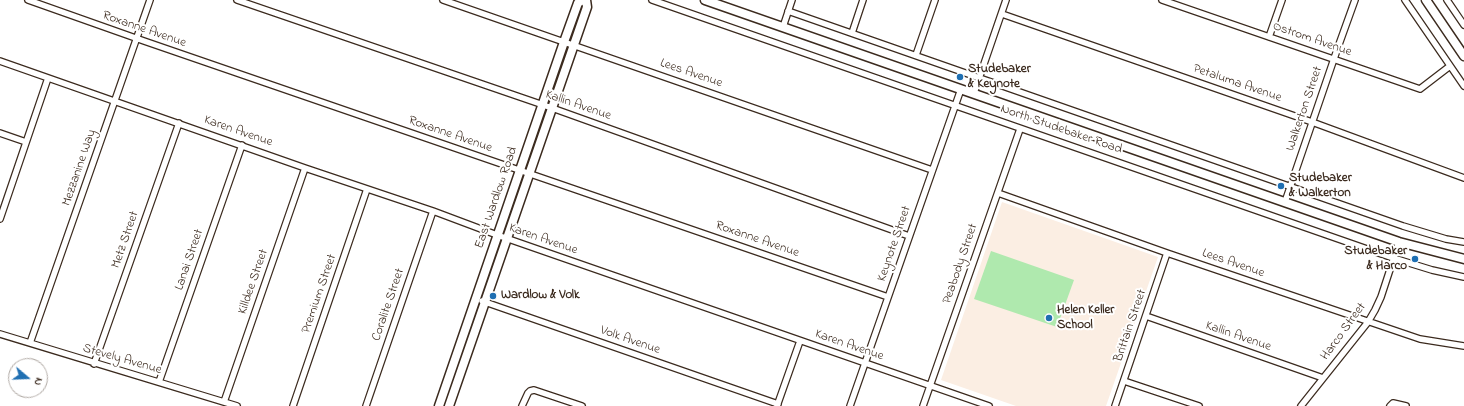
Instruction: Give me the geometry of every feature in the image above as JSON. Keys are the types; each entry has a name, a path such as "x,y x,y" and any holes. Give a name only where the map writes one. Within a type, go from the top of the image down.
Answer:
{"main road":[{"name":"East Wardlow Road","path":"439,406 564,42 578,3 582,0"},
{"name":"East Wardlow Road","path":"449,406 587,7 586,0"},
{"name":"North Studebaker Road","path":"705,0 1398,242 1464,259"},
{"path":"1426,0 1464,56"}],"street":[{"name":"Roxanne Avenue","path":"28,0 136,39 888,297"},
{"name":"Mezzanine Way","path":"30,343 150,0"},
{"name":"Kallin Avenue","path":"237,0 552,108 909,236"},
{"name":"Lees Avenue","path":"443,0 932,170"},
{"name":"North Studebaker Road","path":"652,0 1393,258 1432,270 1464,277"},
{"path":"783,27 792,0"},
{"path":"852,33 863,0"},
{"path":"916,55 935,0"},
{"path":"974,93 1006,0"},
{"name":"Ostrom Avenue","path":"1162,0 1420,89 1450,66"},
{"path":"1268,37 1282,0"},
{"name":"Walkerton Street","path":"1285,202 1355,0"},
{"path":"1405,0 1464,86"},
{"path":"1447,0 1464,25"},
{"name":"North Studebaker Road","path":"788,11 1404,226 1446,239 1464,242"},
{"name":"Petaluma Avenue","path":"1002,14 1312,122 1464,178"},
{"name":"Karen Avenue","path":"0,61 989,406"},
{"path":"0,219 48,78"},
{"name":"Keynote Street","path":"850,406 960,89"},
{"name":"Metz Street","path":"94,364 179,123"},
{"name":"Peabody Street","path":"923,406 1020,128"},
{"path":"0,133 26,142"},
{"name":"Lanai Street","path":"159,382 242,145"},
{"name":"Killdee Street","path":"224,402 305,168"},
{"name":"Premium Street","path":"292,406 367,189"},
{"name":"Lees Avenue","path":"998,193 1167,254 1368,322 1420,339 1464,346"},
{"name":"Coralite Street","path":"366,406 433,211"},
{"name":"Harco Street","path":"1301,406 1368,322 1381,297 1398,242"},
{"name":"Brittain Street","path":"1115,406 1167,254"},
{"name":"Volk Avenue","path":"476,299 778,405"},
{"name":"Kallin Avenue","path":"1146,316 1323,378"},
{"name":"Stevely Avenue","path":"0,334 94,364 237,406"},
{"path":"778,405 800,341"},
{"path":"1124,381 1199,406"},
{"path":"522,406 530,391 534,390 582,406"},
{"path":"1390,406 1393,403 1406,406"}],"shaded area":[{"name":"Helen Keller School","path":"1002,202 1158,257 1106,406 1016,406 941,380"}],"green space":[{"path":"991,251 1074,280 1057,327 974,299"}],"place":[{"name":"Studebaker & Keynote","path":"960,77"},
{"name":"Studebaker & Walkerton","path":"1281,186"},
{"name":"Studebaker & Harco","path":"1415,259"},
{"name":"Wardlow & Volk","path":"493,296"},
{"name":"Helen Keller School","path":"1049,318"}]}
